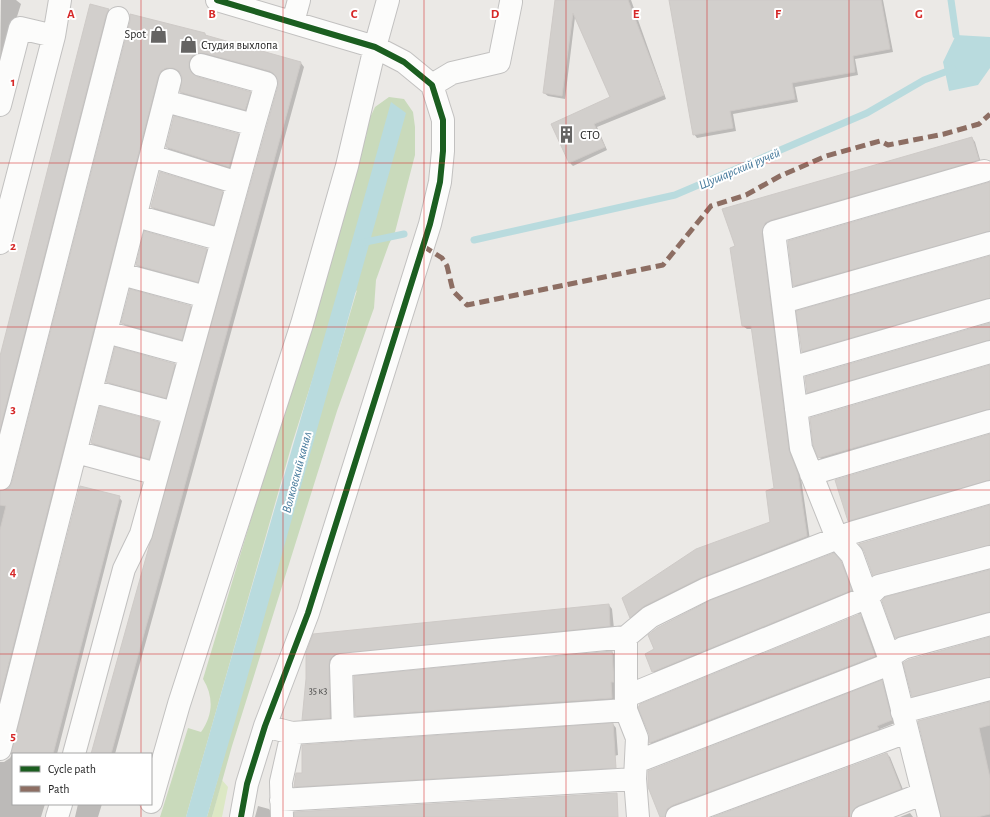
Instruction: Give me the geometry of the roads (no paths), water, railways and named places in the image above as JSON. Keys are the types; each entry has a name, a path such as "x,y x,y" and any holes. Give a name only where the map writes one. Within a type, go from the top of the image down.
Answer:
{"street":[{"path":"0,243 54,36 60,0"},
{"path":"217,0 292,22 376,43 404,62 432,85 443,120 440,182 431,217 308,613 267,720 248,784 241,817"},
{"path":"292,22 299,0"},
{"path":"152,799 179,704 302,324 347,166 376,43 388,0"},
{"path":"432,85 452,73 499,62 511,2"},
{"path":"0,479 118,18"},
{"path":"0,105 20,28 54,36"},
{"path":"74,753 124,569 141,534 266,83 201,65"},
{"path":"0,750 170,80"},
{"path":"165,101 254,125"},
{"path":"151,156 238,183"},
{"path":"929,817 922,794 889,657 852,556 837,538 801,448 774,232 984,171"},
{"path":"136,216 222,240"},
{"path":"783,302 990,243"},
{"path":"121,274 206,298"},
{"path":"791,368 990,310"},
{"path":"106,332 190,355"},
{"path":"796,409 990,352"},
{"path":"91,391 174,413"},
{"path":"811,474 990,422"},
{"path":"76,452 157,474"},
{"path":"343,730 342,665 626,638 650,617 706,589 837,538 990,492"},
{"path":"267,720 292,733 343,730 626,703 868,597 879,586 990,557"},
{"path":"292,733 281,782 281,808 636,770 887,665 889,657 903,648 990,624"},
{"path":"626,638 626,703 637,738 636,770 638,817"},
{"path":"678,817 905,722 990,689"},
{"path":"863,817 922,794"},
{"path":"57,817 61,805"},
{"path":"147,817 150,805"}],"water":[{"path":"956,35 990,37 990,68 978,85 949,91 943,62"},
{"name":"Волковский канал","path":"391,102 406,113 235,721 207,817 186,817 341,281"}],"waterway":[{"path":"951,0 956,35"},
{"name":"Шушарский ручей","path":"474,240 675,195 867,113 924,80 953,69"},
{"name":"Шушарский ручей","path":"361,243 404,234"}],"place":[{"name":"Spot","path":"159,34"},
{"name":"Студия выхлопа","path":"188,45"},
{"name":"СТО","path":"567,135"}]}
